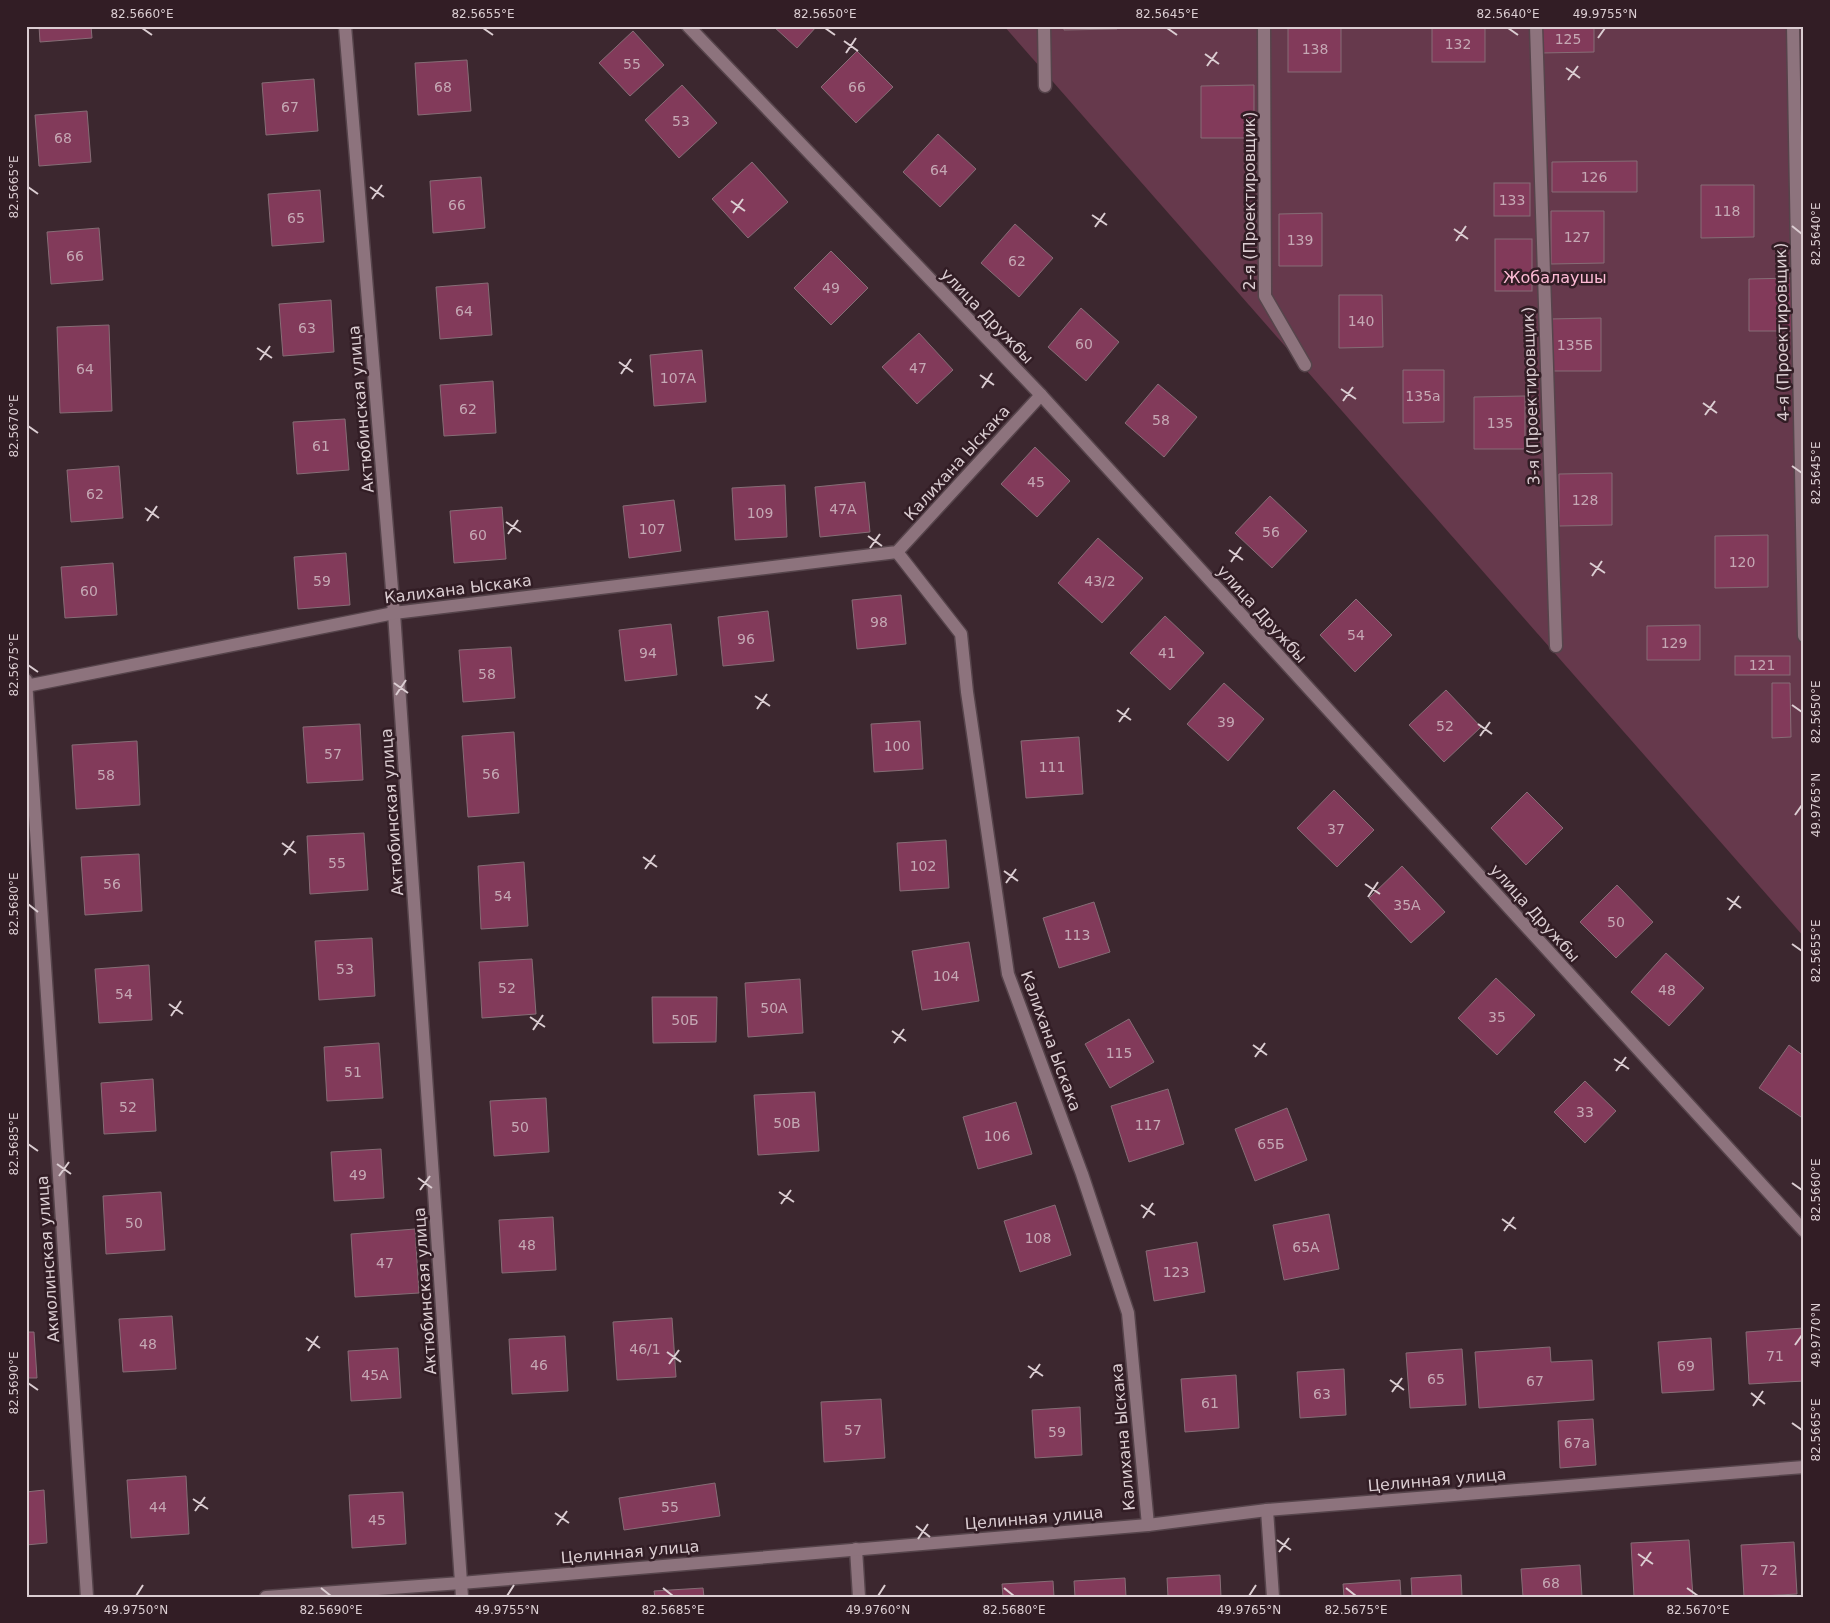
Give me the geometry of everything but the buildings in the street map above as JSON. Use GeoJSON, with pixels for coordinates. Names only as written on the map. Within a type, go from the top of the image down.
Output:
{"type":"FeatureCollection","features":[{"type":"Feature","properties":{"kind":"street","name":"Актюбинская улица"},"geometry":{"type":"LineString","coordinates":[[345,26],[394,613],[462,1597]]}},
{"type":"Feature","properties":{"kind":"street","name":"улица Дружбы"},"geometry":{"type":"LineString","coordinates":[[688,26],[1040,395],[1804,1232]]}},
{"type":"Feature","properties":{"kind":"street"},"geometry":{"type":"LineString","coordinates":[[1044,26],[1046,86]]}},
{"type":"Feature","properties":{"kind":"street","name":"2-я (Проектировщик)"},"geometry":{"type":"LineString","coordinates":[[1264,26],[1265,296],[1305,365]]}},
{"type":"Feature","properties":{"kind":"street","name":"3-я (Проектировщик)"},"geometry":{"type":"LineString","coordinates":[[1536,26],[1556,646]]}},
{"type":"Feature","properties":{"kind":"street","name":"4-я (Проектировщик)"},"geometry":{"type":"LineString","coordinates":[[1793,26],[1804,636]]}},
{"type":"Feature","properties":{"kind":"street","name":"Калихана Ыскака"},"geometry":{"type":"LineString","coordinates":[[26,686],[394,613],[897,552],[1040,395]]}},
{"type":"Feature","properties":{"kind":"street","name":"Калихана Ыскака"},"geometry":{"type":"LineString","coordinates":[[897,552],[961,634],[967,692],[1008,974],[1082,1174],[1128,1312],[1148,1525]]}},
{"type":"Feature","properties":{"kind":"street","name":"Акмолинская улица"},"geometry":{"type":"LineString","coordinates":[[26,680],[87,1597]]}},
{"type":"Feature","properties":{"kind":"street","name":"Целинная улица"},"geometry":{"type":"LineString","coordinates":[[266,1597],[461,1583],[1148,1525],[1267,1510],[1804,1467]]}},
{"type":"Feature","properties":{"kind":"street"},"geometry":{"type":"LineString","coordinates":[[1267,1510],[1273,1597]]}},
{"type":"Feature","properties":{"kind":"street"},"geometry":{"type":"LineString","coordinates":[[856,1549],[859,1597]]}},
{"type":"Feature","properties":{"kind":"green space","name":"Жобалаушы"},"geometry":{"type":"Polygon","coordinates":[[[1004,26],[1804,26],[1804,937],[1004,26]]]}}]}
